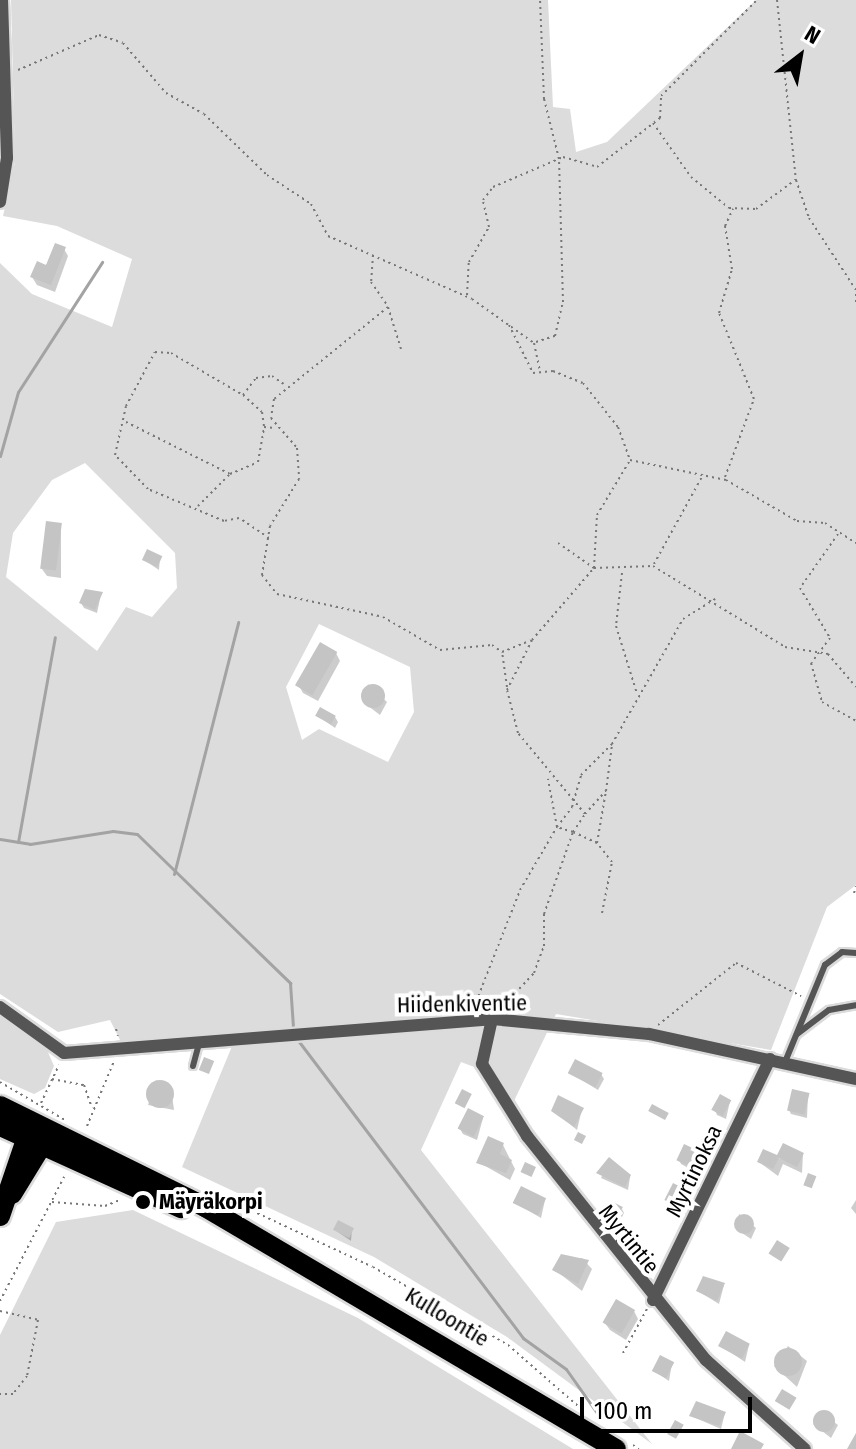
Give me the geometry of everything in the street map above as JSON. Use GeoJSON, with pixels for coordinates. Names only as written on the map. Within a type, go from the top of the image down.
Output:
{"type":"FeatureCollection","features":[{"type":"Feature","properties":{"kind":"main road","name":"Kulloontie"},"geometry":{"type":"LineString","coordinates":[[0,1106],[43,1131],[248,1234],[621,1445]]}},
{"type":"Feature","properties":{"kind":"main road","name":"Kulloontie"},"geometry":{"type":"LineString","coordinates":[[0,1126],[43,1131]]}},
{"type":"Feature","properties":{"kind":"main road"},"geometry":{"type":"LineString","coordinates":[[3,1210],[43,1131]]}},
{"type":"Feature","properties":{"kind":"street"},"geometry":{"type":"LineString","coordinates":[[0,202],[5,78],[2,0]]}},
{"type":"Feature","properties":{"kind":"street"},"geometry":{"type":"LineString","coordinates":[[0,1007],[64,1053]]}},
{"type":"Feature","properties":{"kind":"street","name":"Hiidenkiventie"},"geometry":{"type":"LineString","coordinates":[[64,1053],[120,1046],[496,1019],[649,1034],[856,1079]]}},
{"type":"Feature","properties":{"kind":"street","name":"Myrtintie"},"geometry":{"type":"LineString","coordinates":[[496,1019],[482,1064],[486,1078],[653,1300],[805,1449]]}},
{"type":"Feature","properties":{"kind":"street","name":"Myrtinoksa"},"geometry":{"type":"LineString","coordinates":[[653,1300],[770,1059]]}},
{"type":"Feature","properties":{"kind":"lane"},"geometry":{"type":"LineString","coordinates":[[785,1062],[809,1001],[832,957],[856,953]]}},
{"type":"Feature","properties":{"kind":"lane"},"geometry":{"type":"LineString","coordinates":[[795,1036],[829,1010],[856,1005]]}},
{"type":"Feature","properties":{"kind":"lane"},"geometry":{"type":"LineString","coordinates":[[193,1066],[199,1040]]}},
{"type":"Feature","properties":{"kind":"path"},"geometry":{"type":"LineString","coordinates":[[534,343],[555,336],[563,302],[559,162],[544,99],[540,0]]}},
{"type":"Feature","properties":{"kind":"path"},"geometry":{"type":"LineString","coordinates":[[467,297],[469,262],[489,227],[483,200],[493,187],[573,157],[597,167],[660,118],[661,96],[757,0]]}},
{"type":"Feature","properties":{"kind":"path"},"geometry":{"type":"LineString","coordinates":[[777,0],[796,180],[809,218],[856,292],[856,305]]}},
{"type":"Feature","properties":{"kind":"path"},"geometry":{"type":"LineString","coordinates":[[5,78],[45,53],[99,35],[123,43],[166,93],[204,114],[267,175],[311,204],[328,236],[467,297],[534,343],[540,372]]}},
{"type":"Feature","properties":{"kind":"path"},"geometry":{"type":"LineString","coordinates":[[652,122],[691,177],[733,209],[756,209],[796,180]]}},
{"type":"Feature","properties":{"kind":"path"},"geometry":{"type":"LineString","coordinates":[[725,479],[739,450],[739,423],[754,399],[719,313],[732,269],[725,226],[733,209]]}},
{"type":"Feature","properties":{"kind":"path"},"geometry":{"type":"LineString","coordinates":[[373,255],[371,282],[388,307],[401,349]]}},
{"type":"Feature","properties":{"kind":"path"},"geometry":{"type":"LineString","coordinates":[[276,428],[274,399],[285,384],[388,307]]}},
{"type":"Feature","properties":{"kind":"path"},"geometry":{"type":"LineString","coordinates":[[509,325],[524,365],[583,383],[618,427],[630,460]]}},
{"type":"Feature","properties":{"kind":"path"},"geometry":{"type":"LineString","coordinates":[[197,508],[230,474],[258,462],[264,427],[262,412],[243,395],[171,353],[155,352],[145,362],[115,455],[122,467],[148,489],[224,521],[239,518],[269,538]]}},
{"type":"Feature","properties":{"kind":"path"},"geometry":{"type":"LineString","coordinates":[[243,395],[256,378],[272,376],[285,384]]}},
{"type":"Feature","properties":{"kind":"path"},"geometry":{"type":"LineString","coordinates":[[125,422],[230,474]]}},
{"type":"Feature","properties":{"kind":"path"},"geometry":{"type":"LineString","coordinates":[[264,427],[276,428],[297,448],[299,479],[269,538],[262,575],[277,594],[383,617],[440,650],[492,645],[502,652],[507,690],[518,733],[548,778],[572,807],[585,814]]}},
{"type":"Feature","properties":{"kind":"path"},"geometry":{"type":"LineString","coordinates":[[630,460],[725,479],[797,521],[825,523],[856,543]]}},
{"type":"Feature","properties":{"kind":"path"},"geometry":{"type":"LineString","coordinates":[[507,690],[532,640],[594,568],[597,515],[630,460]]}},
{"type":"Feature","properties":{"kind":"path"},"geometry":{"type":"LineString","coordinates":[[653,566],[704,474]]}},
{"type":"Feature","properties":{"kind":"path"},"geometry":{"type":"LineString","coordinates":[[839,533],[824,547],[821,563],[800,581],[830,638],[811,663],[822,702],[856,721]]}},
{"type":"Feature","properties":{"kind":"path"},"geometry":{"type":"LineString","coordinates":[[558,543],[594,568],[622,572],[653,566],[715,599],[785,647],[821,653],[840,662],[856,687]]}},
{"type":"Feature","properties":{"kind":"path"},"geometry":{"type":"LineString","coordinates":[[622,572],[616,626],[638,695]]}},
{"type":"Feature","properties":{"kind":"path"},"geometry":{"type":"LineString","coordinates":[[475,1007],[520,890],[572,807],[581,775],[612,744],[683,619],[715,599]]}},
{"type":"Feature","properties":{"kind":"path"},"geometry":{"type":"LineString","coordinates":[[502,652],[532,640]]}},
{"type":"Feature","properties":{"kind":"path"},"geometry":{"type":"LineString","coordinates":[[597,843],[612,744]]}},
{"type":"Feature","properties":{"kind":"path"},"geometry":{"type":"LineString","coordinates":[[548,778],[557,827]]}},
{"type":"Feature","properties":{"kind":"path"},"geometry":{"type":"LineString","coordinates":[[496,1019],[509,995],[534,973],[544,946],[544,914],[573,832],[606,791]]}},
{"type":"Feature","properties":{"kind":"path"},"geometry":{"type":"LineString","coordinates":[[557,827],[597,843],[612,862],[602,913]]}},
{"type":"Feature","properties":{"kind":"path"},"geometry":{"type":"LineString","coordinates":[[854,893],[856,886]]}},
{"type":"Feature","properties":{"kind":"path"},"geometry":{"type":"LineString","coordinates":[[649,1034],[710,977],[736,963],[809,1001]]}},
{"type":"Feature","properties":{"kind":"path"},"geometry":{"type":"LineString","coordinates":[[87,1126],[120,1046]]}},
{"type":"Feature","properties":{"kind":"path"},"geometry":{"type":"LineString","coordinates":[[43,1131],[52,1079],[64,1053]]}},
{"type":"Feature","properties":{"kind":"path"},"geometry":{"type":"LineString","coordinates":[[105,1063],[109,1072]]}},
{"type":"Feature","properties":{"kind":"path"},"geometry":{"type":"LineString","coordinates":[[52,1079],[84,1085],[93,1111]]}},
{"type":"Feature","properties":{"kind":"path"},"geometry":{"type":"LineString","coordinates":[[0,1082],[43,1131],[68,1173]]}},
{"type":"Feature","properties":{"kind":"path"},"geometry":{"type":"LineString","coordinates":[[80,1128],[93,1134]]}},
{"type":"Feature","properties":{"kind":"path"},"geometry":{"type":"LineString","coordinates":[[0,1301],[64,1177]]}},
{"type":"Feature","properties":{"kind":"path"},"geometry":{"type":"LineString","coordinates":[[212,1192],[373,1267],[508,1345],[587,1415]]}},
{"type":"Feature","properties":{"kind":"path"},"geometry":{"type":"LineString","coordinates":[[52,1202],[105,1206],[122,1199],[110,1193]]}},
{"type":"Feature","properties":{"kind":"path"},"geometry":{"type":"LineString","coordinates":[[623,1353],[653,1300]]}},
{"type":"Feature","properties":{"kind":"path"},"geometry":{"type":"LineString","coordinates":[[0,1311],[38,1320],[27,1376],[13,1394],[0,1394]]}},
{"type":"Feature","properties":{"kind":"path"},"geometry":{"type":"LineString","coordinates":[[621,1445],[639,1449]]}},
{"type":"Feature","properties":{"kind":"shaded area"},"geometry":{"type":"Polygon","coordinates":[[[11,0],[548,0],[553,107],[570,109],[576,152],[607,142],[756,0],[856,0],[856,885],[827,907],[771,1050],[556,1014],[512,1105],[490,1073],[461,1062],[421,1150],[652,1444],[507,1337],[374,1257],[182,1167],[235,1039],[122,1044],[110,1020],[58,1032],[0,994],[0,263],[32,294],[112,327],[132,259],[57,226],[3,216],[15,162],[11,0]],[[85,463],[52,480],[13,533],[6,577],[97,651],[126,607],[152,617],[177,588],[175,553],[85,463]],[[319,624],[286,687],[302,740],[319,729],[388,762],[414,712],[410,667],[319,624]]]}},
{"type":"Feature","properties":{"kind":"shaded area"},"geometry":{"type":"Polygon","coordinates":[[[0,1013],[47,1050],[54,1066],[45,1088],[34,1094],[0,1079],[0,1013]]]}},
{"type":"Feature","properties":{"kind":"shaded area"},"geometry":{"type":"Polygon","coordinates":[[[133,1210],[358,1318],[573,1449],[0,1449],[0,1335],[56,1222],[133,1210]]]}},
{"type":"Feature","properties":{"kind":"building"},"geometry":{"type":"Polygon","coordinates":[[[55,243],[66,247],[51,285],[30,277],[37,261],[46,265],[55,243]]]}},
{"type":"Feature","properties":{"kind":"building"},"geometry":{"type":"Polygon","coordinates":[[[46,521],[62,523],[56,571],[40,569],[46,521]]]}},
{"type":"Feature","properties":{"kind":"building"},"geometry":{"type":"Polygon","coordinates":[[[147,549],[162,556],[157,567],[142,560],[147,549]]]}},
{"type":"Feature","properties":{"kind":"building"},"geometry":{"type":"Polygon","coordinates":[[[85,589],[103,592],[95,610],[79,603],[85,589]]]}},
{"type":"Feature","properties":{"kind":"building"},"geometry":{"type":"Polygon","coordinates":[[[320,642],[337,652],[312,695],[295,685],[320,642]]]}},
{"type":"Feature","properties":{"kind":"building"},"geometry":{"type":"Polygon","coordinates":[[[373,684],[382,687],[385,696],[382,705],[373,708],[364,705],[361,696],[364,687],[373,684]]]}},
{"type":"Feature","properties":{"kind":"building"},"geometry":{"type":"Polygon","coordinates":[[[320,707],[336,716],[331,724],[315,716],[320,707]]]}},
{"type":"Feature","properties":{"kind":"building"},"geometry":{"type":"Polygon","coordinates":[[[204,1057],[214,1061],[209,1074],[199,1070],[204,1057]]]}},
{"type":"Feature","properties":{"kind":"building"},"geometry":{"type":"Polygon","coordinates":[[[575,1059],[603,1073],[595,1087],[568,1073],[575,1059]]]}},
{"type":"Feature","properties":{"kind":"building"},"geometry":{"type":"Polygon","coordinates":[[[160,1080],[170,1084],[174,1094],[170,1104],[160,1108],[150,1104],[146,1094],[150,1084],[160,1080]]]}},
{"type":"Feature","properties":{"kind":"building"},"geometry":{"type":"Polygon","coordinates":[[[462,1089],[472,1094],[465,1108],[455,1103],[462,1089]]]}},
{"type":"Feature","properties":{"kind":"building"},"geometry":{"type":"Polygon","coordinates":[[[792,1089],[810,1093],[805,1114],[787,1110],[792,1089]]]}},
{"type":"Feature","properties":{"kind":"building"},"geometry":{"type":"Polygon","coordinates":[[[720,1094],[731,1100],[723,1116],[711,1110],[720,1094]]]}},
{"type":"Feature","properties":{"kind":"building"},"geometry":{"type":"Polygon","coordinates":[[[558,1095],[584,1108],[574,1127],[551,1111],[558,1095]]]}},
{"type":"Feature","properties":{"kind":"building"},"geometry":{"type":"Polygon","coordinates":[[[652,1104],[669,1113],[665,1120],[648,1111],[652,1104]]]}},
{"type":"Feature","properties":{"kind":"building"},"geometry":{"type":"Polygon","coordinates":[[[468,1108],[484,1116],[474,1137],[458,1128],[468,1108]]]}},
{"type":"Feature","properties":{"kind":"building"},"geometry":{"type":"Polygon","coordinates":[[[578,1132],[586,1136],[582,1144],[574,1140],[578,1132]]]}},
{"type":"Feature","properties":{"kind":"building"},"geometry":{"type":"Polygon","coordinates":[[[488,1136],[504,1143],[500,1154],[512,1160],[506,1173],[476,1163],[488,1136]]]}},
{"type":"Feature","properties":{"kind":"building"},"geometry":{"type":"Polygon","coordinates":[[[783,1143],[804,1153],[797,1167],[779,1158],[773,1169],[757,1162],[763,1149],[777,1155],[783,1143]]]}},
{"type":"Feature","properties":{"kind":"building"},"geometry":{"type":"Polygon","coordinates":[[[684,1144],[697,1150],[689,1166],[676,1160],[684,1144]]]}},
{"type":"Feature","properties":{"kind":"building"},"geometry":{"type":"Polygon","coordinates":[[[609,1157],[631,1175],[625,1187],[596,1173],[609,1157]]]}},
{"type":"Feature","properties":{"kind":"building"},"geometry":{"type":"Polygon","coordinates":[[[525,1162],[536,1167],[531,1177],[521,1172],[525,1162]]]}},
{"type":"Feature","properties":{"kind":"building"},"geometry":{"type":"Polygon","coordinates":[[[808,1173],[816,1176],[812,1188],[803,1185],[808,1173]]]}},
{"type":"Feature","properties":{"kind":"building"},"geometry":{"type":"Polygon","coordinates":[[[673,1183],[687,1190],[679,1207],[664,1200],[673,1183]]]}},
{"type":"Feature","properties":{"kind":"building"},"geometry":{"type":"Polygon","coordinates":[[[521,1186],[546,1198],[538,1215],[513,1203],[521,1186]]]}},
{"type":"Feature","properties":{"kind":"building"},"geometry":{"type":"Polygon","coordinates":[[[613,1202],[623,1207],[614,1224],[604,1219],[613,1202]]]}},
{"type":"Feature","properties":{"kind":"building"},"geometry":{"type":"Polygon","coordinates":[[[744,1214],[751,1217],[754,1224],[751,1231],[744,1234],[737,1231],[734,1224],[737,1217],[744,1214]]]}},
{"type":"Feature","properties":{"kind":"building"},"geometry":{"type":"Polygon","coordinates":[[[338,1220],[354,1228],[349,1238],[333,1230],[338,1220]]]}},
{"type":"Feature","properties":{"kind":"building"},"geometry":{"type":"Polygon","coordinates":[[[777,1240],[790,1248],[781,1262],[769,1254],[777,1240]]]}},
{"type":"Feature","properties":{"kind":"building"},"geometry":{"type":"Polygon","coordinates":[[[561,1254],[589,1260],[578,1284],[552,1270],[561,1254]]]}},
{"type":"Feature","properties":{"kind":"building"},"geometry":{"type":"Polygon","coordinates":[[[703,1276],[725,1283],[717,1301],[696,1291],[703,1276]]]}},
{"type":"Feature","properties":{"kind":"building"},"geometry":{"type":"Polygon","coordinates":[[[616,1299],[635,1310],[622,1333],[602,1322],[616,1299]]]}},
{"type":"Feature","properties":{"kind":"building"},"geometry":{"type":"Polygon","coordinates":[[[726,1331],[750,1344],[742,1359],[718,1346],[726,1331]]]}},
{"type":"Feature","properties":{"kind":"building"},"geometry":{"type":"Polygon","coordinates":[[[788,1348],[798,1352],[802,1362],[798,1372],[788,1376],[778,1372],[774,1362],[778,1352],[788,1348]]]}},
{"type":"Feature","properties":{"kind":"building"},"geometry":{"type":"Polygon","coordinates":[[[660,1355],[674,1362],[666,1378],[652,1371],[660,1355]]]}},
{"type":"Feature","properties":{"kind":"building"},"geometry":{"type":"Polygon","coordinates":[[[782,1389],[797,1398],[789,1410],[775,1401],[782,1389]]]}},
{"type":"Feature","properties":{"kind":"building"},"geometry":{"type":"Polygon","coordinates":[[[696,1401],[726,1412],[719,1426],[689,1416],[696,1401]]]}},
{"type":"Feature","properties":{"kind":"building"},"geometry":{"type":"Polygon","coordinates":[[[824,1410],[832,1413],[835,1421],[832,1429],[824,1432],[816,1429],[813,1421],[816,1413],[824,1410]]]}},
{"type":"Feature","properties":{"kind":"building"},"geometry":{"type":"Polygon","coordinates":[[[675,1420],[684,1425],[676,1439],[667,1434],[675,1420]]]}},
{"type":"Feature","properties":{"kind":"building"},"geometry":{"type":"Polygon","coordinates":[[[740,1431],[764,1444],[761,1449],[731,1449],[740,1431]]]}},
{"type":"Feature","properties":{"kind":"building"},"geometry":{"type":"Polygon","coordinates":[[[856,1433],[856,1449],[847,1449],[856,1433]]]}},
{"type":"Feature","properties":{"kind":"waterway"},"geometry":{"type":"LineString","coordinates":[[0,456],[18,392],[102,262]]}},
{"type":"Feature","properties":{"kind":"waterway"},"geometry":{"type":"LineString","coordinates":[[174,874],[238,622]]}},
{"type":"Feature","properties":{"kind":"waterway"},"geometry":{"type":"LineString","coordinates":[[18,842],[55,637]]}},
{"type":"Feature","properties":{"kind":"waterway"},"geometry":{"type":"LineString","coordinates":[[0,839],[30,844],[113,831],[137,834],[290,983],[293,1027]]}},
{"type":"Feature","properties":{"kind":"waterway"},"geometry":{"type":"LineString","coordinates":[[297,1039],[523,1338],[566,1369],[602,1420]]}},
{"type":"Feature","properties":{"kind":"place","name":"Mäyräkorpi"},"geometry":{"type":"Point","coordinates":[143,1202]}}]}
